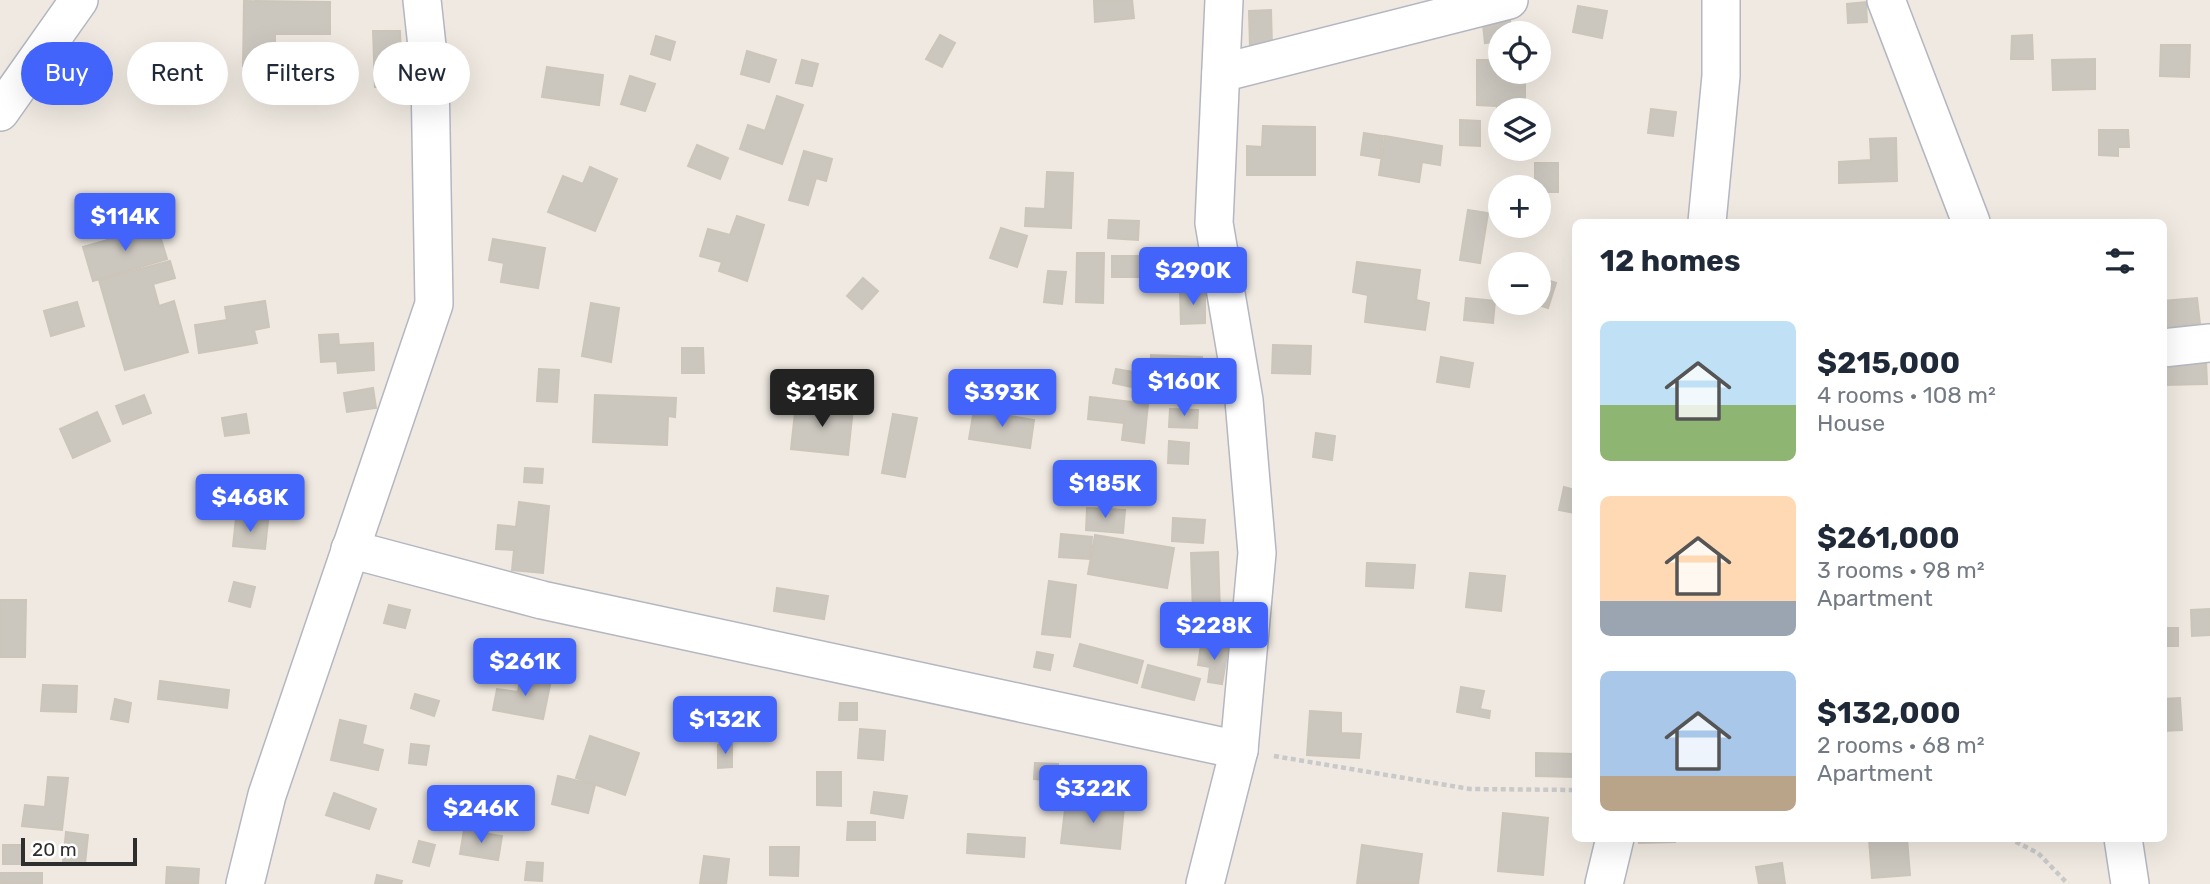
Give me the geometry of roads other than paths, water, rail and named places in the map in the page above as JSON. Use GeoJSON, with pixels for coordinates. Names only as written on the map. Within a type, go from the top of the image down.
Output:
{"type":"FeatureCollection","features":[{"type":"Feature","properties":{"kind":"street"},"geometry":{"type":"LineString","coordinates":[[0,112],[79,0]]}},
{"type":"Feature","properties":{"kind":"street"},"geometry":{"type":"LineString","coordinates":[[245,884],[267,795],[434,304],[430,74],[422,0]]}},
{"type":"Feature","properties":{"kind":"street"},"geometry":{"type":"LineString","coordinates":[[1205,884],[1239,750],[1257,553],[1244,400],[1214,223],[1224,0]]}},
{"type":"Feature","properties":{"kind":"street"},"geometry":{"type":"LineString","coordinates":[[1221,73],[1509,0]]}},
{"type":"Feature","properties":{"kind":"street"},"geometry":{"type":"LineString","coordinates":[[1707,219],[1721,76],[1721,0]]}},
{"type":"Feature","properties":{"kind":"street"},"geometry":{"type":"LineString","coordinates":[[1886,0],[1970,219]]}},
{"type":"Feature","properties":{"kind":"street"},"geometry":{"type":"LineString","coordinates":[[2167,348],[2210,343]]}},
{"type":"Feature","properties":{"kind":"street"},"geometry":{"type":"LineString","coordinates":[[350,549],[542,600],[1239,750]]}},
{"type":"Feature","properties":{"kind":"street"},"geometry":{"type":"LineString","coordinates":[[1604,884],[1614,842]]}},
{"type":"Feature","properties":{"kind":"street"},"geometry":{"type":"LineString","coordinates":[[2124,842],[2130,884]]}}]}
